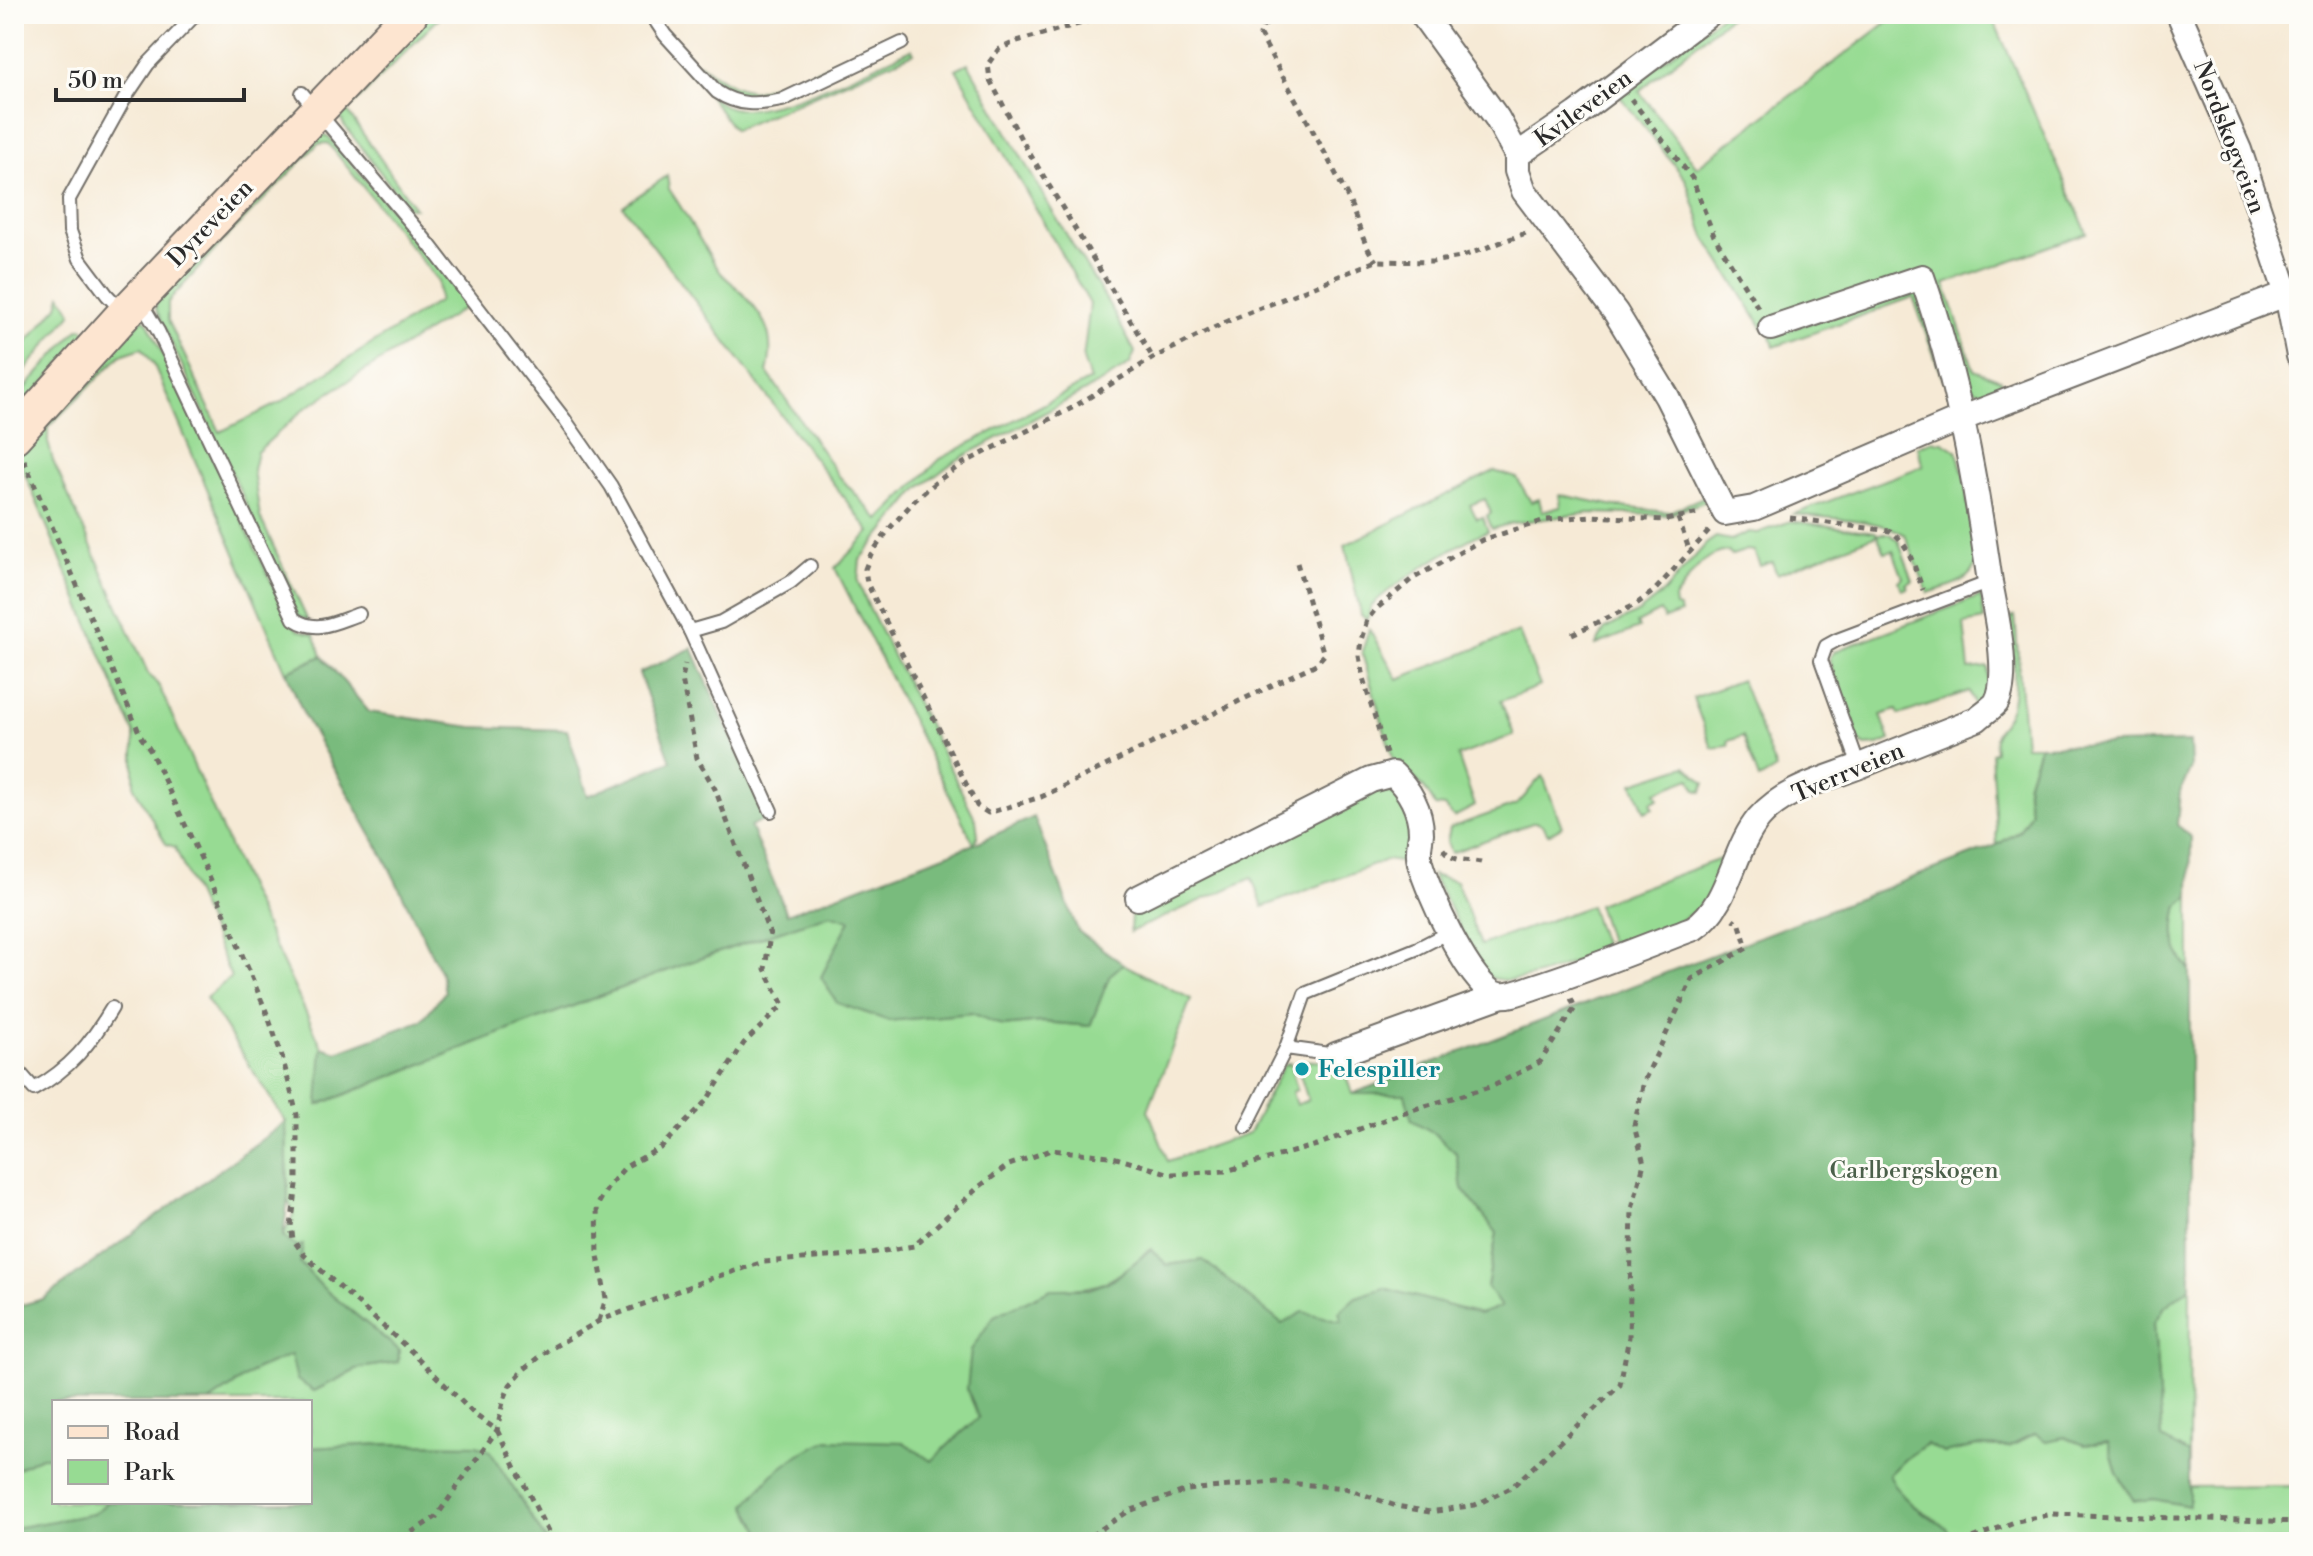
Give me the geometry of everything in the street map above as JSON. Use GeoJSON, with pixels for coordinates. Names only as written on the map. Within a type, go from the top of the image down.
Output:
{"type":"FeatureCollection","features":[{"type":"Feature","properties":{"kind":"main road","name":"Dyreveien"},"geometry":{"type":"LineString","coordinates":[[17,443],[132,305],[309,102],[410,14]]}},
{"type":"Feature","properties":{"kind":"street","name":"Kvileveien"},"geometry":{"type":"LineString","coordinates":[[1422,14],[1497,118],[1517,155],[1709,14]]}},
{"type":"Feature","properties":{"kind":"street","name":"Nordskogveien"},"geometry":{"type":"LineString","coordinates":[[2179,14],[2239,150],[2293,291],[2299,356]]}},
{"type":"Feature","properties":{"kind":"street"},"geometry":{"type":"LineString","coordinates":[[1517,155],[1517,171],[1524,191],[1624,325],[1667,397],[1725,513],[1754,508],[1963,418],[2293,291]]}},
{"type":"Feature","properties":{"kind":"street","name":"Tverrveien"},"geometry":{"type":"LineString","coordinates":[[1336,1055],[1499,996],[1563,978],[1694,928],[1704,921],[1715,906],[1738,852],[1756,832],[1773,805],[1793,792],[1859,766],[1979,726],[1996,703],[2002,672],[1981,514],[1963,418],[1922,277],[1771,328]]}},
{"type":"Feature","properties":{"kind":"street"},"geometry":{"type":"LineString","coordinates":[[1138,898],[1371,780],[1393,774],[1413,797],[1421,831],[1418,851],[1421,865],[1449,932],[1476,980],[1499,996]]}},
{"type":"Feature","properties":{"kind":"lane"},"geometry":{"type":"LineString","coordinates":[[196,14],[148,64],[125,98],[69,199],[70,231],[80,259],[107,295],[132,305],[158,331],[294,619],[306,627],[317,628],[359,614]]}},
{"type":"Feature","properties":{"kind":"lane"},"geometry":{"type":"LineString","coordinates":[[651,14],[665,35],[717,92],[744,104],[782,100],[902,43]]}},
{"type":"Feature","properties":{"kind":"lane"},"geometry":{"type":"LineString","coordinates":[[309,102],[428,243],[565,420],[611,486],[690,631],[771,811]]}},
{"type":"Feature","properties":{"kind":"lane"},"geometry":{"type":"LineString","coordinates":[[690,631],[721,622],[791,582],[810,566]]}},
{"type":"Feature","properties":{"kind":"lane"},"geometry":{"type":"LineString","coordinates":[[1859,766],[1821,660],[1822,652],[1837,640],[1990,582]]}},
{"type":"Feature","properties":{"kind":"lane"},"geometry":{"type":"LineString","coordinates":[[1246,1127],[1286,1048],[1305,994],[1449,932]]}},
{"type":"Feature","properties":{"kind":"lane"},"geometry":{"type":"LineString","coordinates":[[14,1066],[34,1089],[54,1078],[91,1043],[112,1008]]}},
{"type":"Feature","properties":{"kind":"lane"},"geometry":{"type":"LineString","coordinates":[[1286,1048],[1336,1055]]}},
{"type":"Feature","properties":{"kind":"path"},"geometry":{"type":"LineString","coordinates":[[1115,14],[1017,41],[998,50],[988,64],[990,80],[1021,139],[1153,358]]}},
{"type":"Feature","properties":{"kind":"path"},"geometry":{"type":"LineString","coordinates":[[1288,14],[1263,26],[1260,35],[1356,213],[1366,249],[1376,261]]}},
{"type":"Feature","properties":{"kind":"path"},"geometry":{"type":"LineString","coordinates":[[1618,82],[1692,178],[1714,236],[1771,328]]}},
{"type":"Feature","properties":{"kind":"path"},"geometry":{"type":"LineString","coordinates":[[1297,563],[1324,655],[1316,664],[1041,797],[988,813],[977,806],[867,583],[865,569],[871,554],[890,528],[936,482],[962,464],[1072,408],[1153,358],[1226,322],[1376,261],[1432,262],[1461,257],[1550,224]]}},
{"type":"Feature","properties":{"kind":"path"},"geometry":{"type":"LineString","coordinates":[[17,443],[141,737],[205,867],[282,1056],[297,1115],[297,1185],[291,1226],[293,1239],[304,1255],[412,1352],[475,1415],[497,1430],[553,1542]]}},
{"type":"Feature","properties":{"kind":"path"},"geometry":{"type":"LineString","coordinates":[[1754,508],[1792,519],[1890,531],[1904,545],[1930,606]]}},
{"type":"Feature","properties":{"kind":"path"},"geometry":{"type":"LineString","coordinates":[[1393,774],[1359,656],[1367,620],[1375,610],[1412,579],[1463,549],[1522,526],[1546,520],[1592,516],[1651,520],[1678,518],[1690,552],[1679,565],[1654,591],[1635,605],[1572,634]]}},
{"type":"Feature","properties":{"kind":"path"},"geometry":{"type":"LineString","coordinates":[[599,1321],[606,1298],[598,1256],[597,1206],[608,1187],[625,1167],[662,1147],[707,1100],[744,1043],[783,1005],[765,969],[770,935],[715,789],[697,758],[682,679],[690,631]]}},
{"type":"Feature","properties":{"kind":"path"},"geometry":{"type":"LineString","coordinates":[[1421,831],[1436,839],[1449,857],[1481,862]]}},
{"type":"Feature","properties":{"kind":"path"},"geometry":{"type":"LineString","coordinates":[[1081,1542],[1129,1511],[1187,1490],[1275,1482],[1345,1488],[1396,1506],[1430,1512],[1475,1505],[1511,1488],[1620,1385],[1629,1337],[1632,1209],[1644,1163],[1634,1126],[1644,1081],[1692,979],[1747,948],[1740,925],[1715,906]]}},
{"type":"Feature","properties":{"kind":"path"},"geometry":{"type":"LineString","coordinates":[[390,1542],[436,1517],[497,1430],[510,1385],[523,1370],[550,1349],[599,1321],[709,1279],[764,1262],[865,1254],[914,1246],[999,1172],[1009,1165],[1051,1150],[1109,1156],[1171,1174],[1226,1171],[1317,1145],[1405,1112],[1493,1086],[1540,1062],[1553,1043],[1575,1008],[1563,978]]}},
{"type":"Feature","properties":{"kind":"path"},"geometry":{"type":"LineString","coordinates":[[1962,1542],[2017,1521],[2053,1514],[2299,1522]]}},
{"type":"Feature","properties":{"kind":"green space"},"geometry":{"type":"Polygon","coordinates":[[[427,14],[443,14],[347,111],[415,208],[408,208],[344,125],[339,114],[339,103],[427,14]]]}},
{"type":"Feature","properties":{"kind":"green space"},"geometry":{"type":"Polygon","coordinates":[[[1723,14],[1733,14],[1639,91],[1697,167],[1898,14],[1991,14],[2087,233],[1945,284],[1974,370],[2001,380],[2003,386],[1984,393],[1966,385],[1924,274],[1762,327],[1705,237],[1686,180],[1619,95],[1723,14]]]}},
{"type":"Feature","properties":{"kind":"green space"},"geometry":{"type":"Polygon","coordinates":[[[893,39],[815,80],[770,96],[737,96],[726,90],[699,63],[733,85],[756,91],[840,62],[893,39]]]}},
{"type":"Feature","properties":{"kind":"green space"},"geometry":{"type":"Polygon","coordinates":[[[912,49],[914,53],[734,130],[691,71],[720,103],[737,109],[759,108],[815,92],[912,49]]]}},
{"type":"Feature","properties":{"kind":"green space"},"geometry":{"type":"Polygon","coordinates":[[[968,63],[1135,352],[1130,364],[1100,383],[955,461],[918,489],[860,560],[858,582],[869,608],[976,820],[978,835],[974,844],[835,568],[870,532],[623,206],[667,176],[669,189],[714,263],[748,299],[766,327],[770,347],[767,372],[839,476],[879,520],[940,459],[1090,380],[1083,359],[1090,304],[956,69],[968,63]]]}},
{"type":"Feature","properties":{"kind":"green space"},"geometry":{"type":"Polygon","coordinates":[[[323,134],[329,137],[413,235],[459,293],[466,307],[304,409],[257,452],[253,470],[260,517],[308,621],[298,616],[156,309],[156,301],[316,136],[323,134]],[[328,143],[318,144],[168,302],[168,320],[220,432],[279,403],[439,301],[438,281],[328,143]]]}},
{"type":"Feature","properties":{"kind":"green space"},"geometry":{"type":"Polygon","coordinates":[[[1915,286],[1943,380],[1913,297],[1774,347],[1771,336],[1915,286]]]}},
{"type":"Feature","properties":{"kind":"green space"},"geometry":{"type":"Polygon","coordinates":[[[61,295],[72,313],[14,384],[14,357],[58,306],[61,295]]]}},
{"type":"Feature","properties":{"kind":"green space"},"geometry":{"type":"Polygon","coordinates":[[[143,318],[290,621],[298,630],[314,634],[322,656],[286,672],[154,365],[142,348],[121,355],[48,427],[53,461],[148,673],[159,686],[248,889],[322,1047],[319,1105],[693,961],[830,914],[851,920],[889,1021],[972,1013],[1003,1026],[1042,1022],[1090,1026],[1110,974],[1123,964],[1191,999],[1148,1110],[1168,1161],[1249,1133],[1283,1066],[1290,1063],[1297,1090],[1292,1092],[1296,1105],[1308,1100],[1296,1062],[1301,1061],[1320,1061],[1338,1066],[1345,1074],[1352,1094],[1405,1094],[1412,1120],[1434,1133],[1456,1153],[1462,1188],[1497,1233],[1487,1287],[1502,1307],[1479,1314],[1384,1288],[1343,1321],[1282,1325],[1203,1260],[1167,1265],[1151,1249],[1106,1282],[1084,1288],[1051,1289],[967,1389],[979,1417],[931,1461],[903,1442],[828,1441],[746,1505],[766,1542],[547,1542],[490,1452],[477,1445],[383,1444],[312,1448],[312,1400],[212,1400],[257,1369],[292,1354],[314,1391],[360,1368],[398,1362],[399,1350],[323,1288],[300,1263],[296,1247],[283,1236],[293,1215],[288,1199],[286,1122],[206,998],[231,977],[175,847],[166,844],[134,787],[134,733],[20,462],[14,467],[14,451],[143,318]]]}},
{"type":"Feature","properties":{"kind":"green space"},"geometry":{"type":"Polygon","coordinates":[[[83,328],[87,335],[14,417],[14,401],[77,330],[83,328]]]}},
{"type":"Feature","properties":{"kind":"green space"},"geometry":{"type":"Polygon","coordinates":[[[1931,441],[1943,442],[1957,451],[1964,476],[1976,562],[1969,575],[1957,583],[1928,593],[1905,535],[1894,529],[1867,522],[1794,514],[1923,466],[1917,447],[1931,441]]]}},
{"type":"Feature","properties":{"kind":"green space"},"geometry":{"type":"Polygon","coordinates":[[[1494,471],[1517,478],[1531,502],[1539,499],[1542,511],[1561,507],[1559,495],[1620,507],[1669,512],[1708,495],[1709,500],[1668,515],[1590,513],[1512,523],[1492,529],[1487,516],[1491,513],[1485,499],[1470,505],[1477,519],[1483,517],[1488,531],[1407,577],[1371,607],[1367,620],[1361,615],[1345,545],[1494,471]]]}},
{"type":"Feature","properties":{"kind":"green space"},"geometry":{"type":"Polygon","coordinates":[[[1791,521],[1890,534],[1898,540],[1913,581],[1902,590],[1899,581],[1903,578],[1893,551],[1885,553],[1877,535],[1777,574],[1772,562],[1760,566],[1754,551],[1732,555],[1728,551],[1718,553],[1702,563],[1674,599],[1675,607],[1681,613],[1664,619],[1660,611],[1637,623],[1639,628],[1596,645],[1605,629],[1639,612],[1664,592],[1706,544],[1716,537],[1731,540],[1791,521]]]}},
{"type":"Feature","properties":{"kind":"green space"},"geometry":{"type":"Polygon","coordinates":[[[1981,596],[1984,620],[1964,624],[1969,669],[1988,667],[1988,695],[1976,707],[1969,691],[1899,715],[1897,710],[1881,715],[1890,740],[1865,746],[1859,741],[1833,677],[1830,657],[1835,651],[1981,596]]]}},
{"type":"Feature","properties":{"kind":"green space"},"geometry":{"type":"Polygon","coordinates":[[[2015,616],[2025,746],[2039,746],[2027,785],[2031,812],[2019,831],[1997,845],[1991,753],[1995,751],[1995,736],[2008,714],[2013,696],[2014,663],[2009,619],[2015,616]]]}},
{"type":"Feature","properties":{"kind":"green space"},"geometry":{"type":"Polygon","coordinates":[[[1369,629],[1398,679],[1519,632],[1540,686],[1501,701],[1514,735],[1458,756],[1475,806],[1454,817],[1444,807],[1435,806],[1419,782],[1395,766],[1362,653],[1369,629]]]}},
{"type":"Feature","properties":{"kind":"green space"},"geometry":{"type":"Polygon","coordinates":[[[692,648],[767,819],[750,826],[787,914],[974,844],[1034,817],[1078,931],[1123,964],[1110,975],[1090,1026],[1042,1022],[1003,1026],[972,1013],[889,1021],[837,1003],[821,977],[850,920],[830,914],[693,961],[318,1105],[322,1047],[337,1052],[421,1021],[445,992],[441,973],[386,861],[305,717],[286,672],[322,656],[369,712],[472,727],[567,730],[588,796],[671,761],[639,673],[692,648]]]}},
{"type":"Feature","properties":{"kind":"green space"},"geometry":{"type":"Polygon","coordinates":[[[1741,680],[1776,769],[1759,779],[1743,736],[1728,741],[1729,746],[1712,748],[1693,698],[1741,680]]]}},
{"type":"Feature","properties":{"kind":"green space","name":"Carlbergskogen"},"geometry":{"type":"Polygon","coordinates":[[[2190,742],[2191,768],[2180,792],[2177,824],[2191,838],[2190,897],[2178,906],[2175,932],[2180,956],[2190,970],[2190,1287],[2163,1308],[2154,1323],[2162,1439],[2189,1454],[2189,1506],[2154,1499],[2134,1501],[2117,1473],[2108,1442],[2085,1445],[2065,1437],[2046,1441],[2035,1434],[2009,1447],[1977,1446],[1944,1453],[1926,1444],[1889,1475],[1908,1501],[1945,1527],[1954,1542],[766,1542],[746,1505],[772,1475],[799,1454],[828,1440],[903,1442],[931,1461],[979,1417],[967,1389],[971,1350],[994,1316],[1051,1289],[1089,1289],[1113,1280],[1151,1249],[1167,1265],[1203,1260],[1282,1324],[1303,1312],[1342,1321],[1339,1312],[1356,1297],[1384,1288],[1479,1314],[1501,1307],[1487,1287],[1497,1233],[1462,1188],[1456,1153],[1434,1133],[1412,1120],[1405,1094],[1352,1094],[1997,845],[2019,831],[2031,812],[2027,793],[2039,746],[2190,742]]]}},
{"type":"Feature","properties":{"kind":"green space"},"geometry":{"type":"Polygon","coordinates":[[[1686,766],[1705,783],[1702,792],[1696,790],[1690,778],[1656,792],[1659,799],[1651,802],[1653,808],[1645,812],[1633,783],[1686,766]]]}},
{"type":"Feature","properties":{"kind":"green space"},"geometry":{"type":"Polygon","coordinates":[[[1543,776],[1562,827],[1548,834],[1543,825],[1535,822],[1451,853],[1447,842],[1450,828],[1515,805],[1543,776]]]}},
{"type":"Feature","properties":{"kind":"green space"},"geometry":{"type":"Polygon","coordinates":[[[1378,787],[1389,791],[1408,806],[1413,864],[1386,860],[1263,907],[1252,878],[1130,932],[1131,915],[1136,909],[1378,787]]]}},
{"type":"Feature","properties":{"kind":"green space"},"geometry":{"type":"Polygon","coordinates":[[[1723,858],[1718,879],[1698,909],[1666,928],[1611,948],[1597,904],[1723,858]]]}},
{"type":"Feature","properties":{"kind":"green space"},"geometry":{"type":"Polygon","coordinates":[[[1432,875],[1456,881],[1481,945],[1590,906],[1605,950],[1528,977],[1511,980],[1485,975],[1432,875]]]}},
{"type":"Feature","properties":{"kind":"green space"},"geometry":{"type":"Polygon","coordinates":[[[2190,897],[2190,970],[2177,948],[2175,923],[2178,905],[2190,897]]]}},
{"type":"Feature","properties":{"kind":"green space"},"geometry":{"type":"Polygon","coordinates":[[[286,1122],[288,1199],[283,1236],[296,1247],[303,1245],[300,1263],[323,1288],[399,1350],[398,1362],[360,1368],[314,1391],[297,1380],[291,1355],[257,1369],[212,1400],[52,1400],[52,1457],[41,1457],[14,1470],[14,1307],[43,1299],[286,1122]]]}},
{"type":"Feature","properties":{"kind":"green space"},"geometry":{"type":"Polygon","coordinates":[[[2190,1287],[2189,1454],[2162,1439],[2154,1323],[2163,1308],[2190,1287]]]}},
{"type":"Feature","properties":{"kind":"green space"},"geometry":{"type":"Polygon","coordinates":[[[2035,1434],[2046,1441],[2065,1437],[2085,1445],[2108,1442],[2117,1473],[2134,1501],[2154,1499],[2189,1506],[2189,1487],[2299,1486],[2299,1542],[2189,1542],[2189,1532],[2152,1542],[1954,1542],[1938,1521],[1903,1497],[1888,1476],[1927,1444],[1944,1453],[1977,1446],[2009,1447],[2035,1434]]]}},
{"type":"Feature","properties":{"kind":"green space"},"geometry":{"type":"Polygon","coordinates":[[[383,1444],[477,1445],[490,1451],[547,1542],[14,1542],[14,1528],[93,1514],[106,1504],[312,1504],[312,1448],[383,1444]]]}},
{"type":"Feature","properties":{"kind":"green space"},"geometry":{"type":"Polygon","coordinates":[[[41,1457],[52,1457],[52,1504],[106,1504],[93,1514],[14,1528],[14,1470],[41,1457]]]}},
{"type":"Feature","properties":{"kind":"place","name":"Felespiller"},"geometry":{"type":"Point","coordinates":[1302,1069]}}]}
